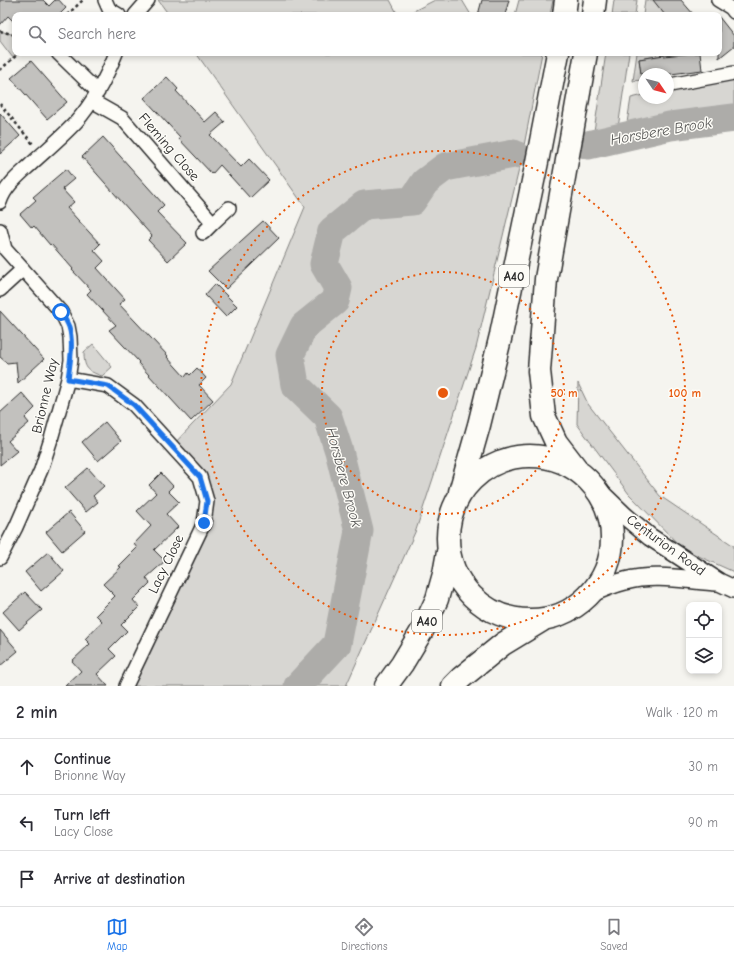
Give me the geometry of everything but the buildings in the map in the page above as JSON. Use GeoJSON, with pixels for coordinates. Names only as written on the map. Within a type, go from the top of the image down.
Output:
{"type":"FeatureCollection","features":[{"type":"Feature","properties":{"kind":"highway"},"geometry":{"type":"LineString","coordinates":[[564,12],[566,0]]}},
{"type":"Feature","properties":{"kind":"highway"},"geometry":{"type":"LineString","coordinates":[[593,12],[595,0]]}},
{"type":"Feature","properties":{"kind":"highway","name":"A40"},"geometry":{"type":"LineString","coordinates":[[459,497],[479,425],[501,335],[557,56]]}},
{"type":"Feature","properties":{"kind":"highway","name":"A40"},"geometry":{"type":"LineString","coordinates":[[576,470],[556,442],[544,416],[539,371],[546,279],[585,56]]}},
{"type":"Feature","properties":{"kind":"highway"},"geometry":{"type":"LineString","coordinates":[[454,686],[461,678],[503,644],[545,619],[568,611],[590,594],[606,570],[612,543],[609,514],[597,489],[576,470],[550,458],[522,456],[497,462],[475,477],[459,497],[449,521],[448,547],[455,572],[470,594],[490,610],[514,619],[545,619]]}},
{"type":"Feature","properties":{"kind":"highway","name":"A40"},"geometry":{"type":"LineString","coordinates":[[386,686],[402,664],[419,635],[437,599],[444,574],[448,547]]}},
{"type":"Feature","properties":{"kind":"street"},"geometry":{"type":"LineString","coordinates":[[104,0],[109,9],[114,12]]}},
{"type":"Feature","properties":{"kind":"street"},"geometry":{"type":"LineString","coordinates":[[138,12],[148,0]]}},
{"type":"Feature","properties":{"kind":"street"},"geometry":{"type":"LineString","coordinates":[[718,0],[731,8],[734,12]]}},
{"type":"Feature","properties":{"kind":"street"},"geometry":{"type":"LineString","coordinates":[[61,56],[95,96]]}},
{"type":"Feature","properties":{"kind":"street"},"geometry":{"type":"LineString","coordinates":[[0,202],[1,198],[12,182],[77,122],[95,96],[115,56]]}},
{"type":"Feature","properties":{"kind":"street"},"geometry":{"type":"LineString","coordinates":[[674,85],[734,73]]}},
{"type":"Feature","properties":{"kind":"street","name":"Fleming Close"},"geometry":{"type":"LineString","coordinates":[[95,96],[122,118],[213,222]]}},
{"type":"Feature","properties":{"kind":"street"},"geometry":{"type":"LineString","coordinates":[[203,233],[229,208]]}},
{"type":"Feature","properties":{"kind":"street","name":"Brionne Way"},"geometry":{"type":"LineString","coordinates":[[0,230],[5,249],[61,312],[68,326],[71,360],[68,379],[41,470],[16,528],[0,558]]}},
{"type":"Feature","properties":{"kind":"street"},"geometry":{"type":"LineString","coordinates":[[0,290],[23,269]]}},
{"type":"Feature","properties":{"kind":"street","name":"Lacy Close"},"geometry":{"type":"LineString","coordinates":[[68,379],[108,386],[134,405],[200,477],[207,501],[204,523],[126,686]]}},
{"type":"Feature","properties":{"kind":"street","name":"Centurion Road"},"geometry":{"type":"LineString","coordinates":[[597,489],[625,516],[650,537],[726,586]]}},
{"type":"Feature","properties":{"kind":"street","name":"Centurion Road"},"geometry":{"type":"LineString","coordinates":[[590,594],[625,580],[644,577],[661,577],[726,586]]}},
{"type":"Feature","properties":{"kind":"path"},"geometry":{"type":"LineString","coordinates":[[70,12],[83,0]]}},
{"type":"Feature","properties":{"kind":"path"},"geometry":{"type":"LineString","coordinates":[[0,31],[12,34]]}},
{"type":"Feature","properties":{"kind":"path"},"geometry":{"type":"LineString","coordinates":[[0,70],[16,56]]}},
{"type":"Feature","properties":{"kind":"path"},"geometry":{"type":"LineString","coordinates":[[0,104],[42,154]]}},
{"type":"Feature","properties":{"kind":"shaded area"},"geometry":{"type":"Polygon","coordinates":[[[158,0],[390,0],[396,12],[167,12],[158,0]]]}},
{"type":"Feature","properties":{"kind":"shaded area"},"geometry":{"type":"Polygon","coordinates":[[[435,0],[462,0],[469,12],[412,12],[435,0]]]}},
{"type":"Feature","properties":{"kind":"shaded area"},"geometry":{"type":"Polygon","coordinates":[[[519,0],[553,0],[551,12],[516,12],[519,0]]]}},
{"type":"Feature","properties":{"kind":"shaded area"},"geometry":{"type":"Polygon","coordinates":[[[614,0],[637,0],[635,12],[612,12],[614,0]]]}},
{"type":"Feature","properties":{"kind":"shaded area"},"geometry":{"type":"Polygon","coordinates":[[[645,0],[661,0],[664,12],[643,12],[645,0]]]}},
{"type":"Feature","properties":{"kind":"shaded area"},"geometry":{"type":"Polygon","coordinates":[[[0,31],[12,34],[12,56],[15,56],[13,58],[0,41],[0,31]]]}},
{"type":"Feature","properties":{"kind":"shaded area"},"geometry":{"type":"Polygon","coordinates":[[[198,56],[541,56],[521,161],[476,348],[416,530],[346,686],[126,686],[204,523],[200,477],[172,446],[231,384],[305,207],[198,56]]]}},
{"type":"Feature","properties":{"kind":"shaded area"},"geometry":{"type":"Polygon","coordinates":[[[606,56],[629,56],[618,128],[594,131],[606,56]]]}},
{"type":"Feature","properties":{"kind":"shaded area"},"geometry":{"type":"Polygon","coordinates":[[[637,56],[658,56],[639,59],[640,68],[638,68],[638,80],[633,81],[637,56]]]}},
{"type":"Feature","properties":{"kind":"shaded area"},"geometry":{"type":"Polygon","coordinates":[[[734,79],[734,119],[625,135],[631,98],[638,96],[638,104],[674,104],[674,90],[734,79]]]}},
{"type":"Feature","properties":{"kind":"shaded area"},"geometry":{"type":"Polygon","coordinates":[[[93,344],[112,367],[102,376],[87,368],[85,362],[84,352],[93,344]]]}},
{"type":"Feature","properties":{"kind":"shaded area"},"geometry":{"type":"Polygon","coordinates":[[[578,383],[588,404],[660,496],[734,546],[734,572],[683,549],[629,494],[577,424],[578,383]]]}},
{"type":"Feature","properties":{"kind":"waterway","name":"Horsbere Brook"},"geometry":{"type":"LineString","coordinates":[[588,145],[670,126],[734,118]]}},
{"type":"Feature","properties":{"kind":"waterway","name":"Horsbere Brook"},"geometry":{"type":"LineString","coordinates":[[298,686],[337,644],[359,531],[339,451],[328,417],[295,385],[290,355],[304,326],[335,301],[338,288],[324,264],[332,231],[364,205],[412,201],[425,182],[445,167],[514,154]]}},
{"type":"Feature","properties":{"kind":"route"},"geometry":{"type":"LineString","coordinates":[[61,312],[68,326],[70,337],[71,360],[68,379],[108,386],[134,405],[200,477],[207,501],[204,523]]}}]}
